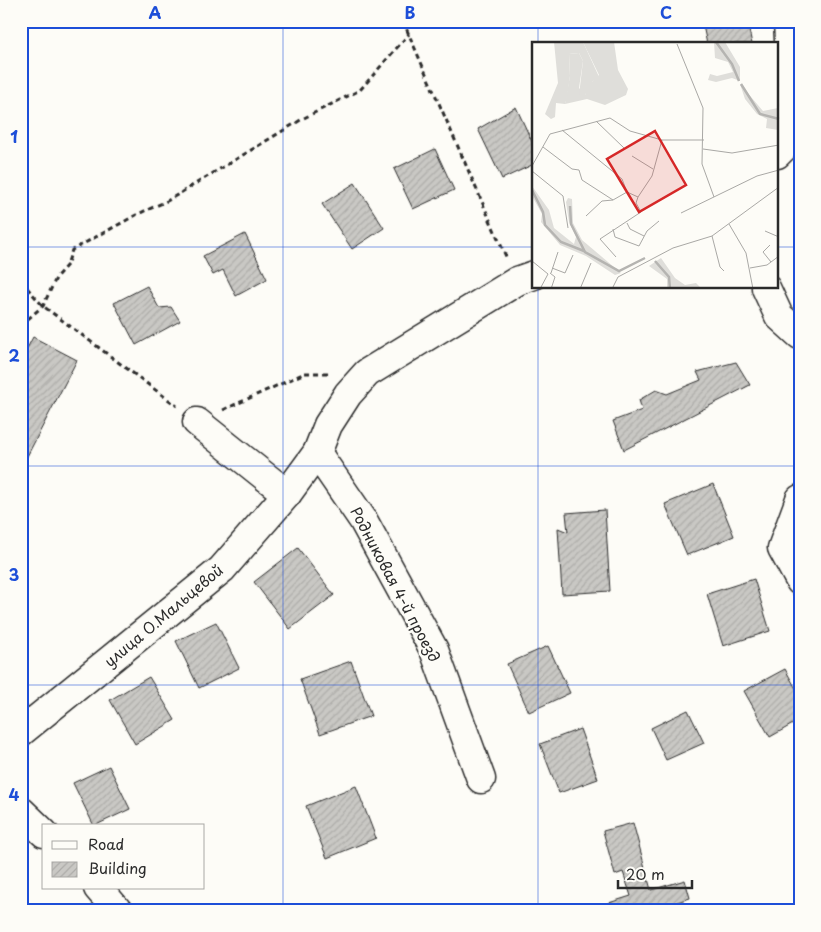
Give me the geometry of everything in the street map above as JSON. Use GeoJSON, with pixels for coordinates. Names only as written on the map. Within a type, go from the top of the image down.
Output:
{"type":"FeatureCollection","features":[{"type":"Feature","properties":{"kind":"street"},"geometry":{"type":"LineString","coordinates":[[778,153],[784,146],[793,121],[788,21]]}},
{"type":"Feature","properties":{"kind":"street","name":"улица О.Мальцевой"},"geometry":{"type":"LineString","coordinates":[[21,732],[222,569],[287,494],[317,453],[328,425],[348,394],[366,373],[525,278]]}},
{"type":"Feature","properties":{"kind":"street"},"geometry":{"type":"LineString","coordinates":[[766,289],[779,316],[800,335]]}},
{"type":"Feature","properties":{"kind":"street"},"geometry":{"type":"LineString","coordinates":[[197,422],[287,494]]}},
{"type":"Feature","properties":{"kind":"street","name":"Родниковая 4-й проезд"},"geometry":{"type":"LineString","coordinates":[[317,453],[363,520],[434,650],[481,779]]}},
{"type":"Feature","properties":{"kind":"street"},"geometry":{"type":"LineString","coordinates":[[800,499],[782,548],[800,581]]}},
{"type":"Feature","properties":{"kind":"street"},"geometry":{"type":"LineString","coordinates":[[21,811],[42,830]]}},
{"type":"Feature","properties":{"kind":"street"},"geometry":{"type":"LineString","coordinates":[[100,890],[118,911]]}},
{"type":"Feature","properties":{"kind":"path"},"geometry":{"type":"LineString","coordinates":[[403,21],[525,278]]}},
{"type":"Feature","properties":{"kind":"path"},"geometry":{"type":"LineString","coordinates":[[21,325],[43,306],[57,276],[66,265],[72,250],[138,214],[167,201],[304,118],[360,90],[409,34]]}},
{"type":"Feature","properties":{"kind":"path"},"geometry":{"type":"LineString","coordinates":[[21,281],[43,306],[197,422],[305,373],[366,373]]}},
{"type":"Feature","properties":{"kind":"building"},"geometry":{"type":"Polygon","coordinates":[[[702,21],[747,21],[752,42],[707,42],[702,21]]]}},
{"type":"Feature","properties":{"kind":"building"},"geometry":{"type":"Polygon","coordinates":[[[516,107],[532,142],[532,165],[502,179],[478,129],[516,107]]]}},
{"type":"Feature","properties":{"kind":"building"},"geometry":{"type":"Polygon","coordinates":[[[435,149],[454,190],[413,209],[394,169],[435,149]]]}},
{"type":"Feature","properties":{"kind":"building"},"geometry":{"type":"Polygon","coordinates":[[[355,183],[384,228],[352,249],[322,204],[355,183]]]}},
{"type":"Feature","properties":{"kind":"building"},"geometry":{"type":"Polygon","coordinates":[[[245,234],[267,279],[236,296],[223,270],[213,275],[203,256],[245,234]]]}},
{"type":"Feature","properties":{"kind":"building"},"geometry":{"type":"Polygon","coordinates":[[[147,286],[159,308],[171,307],[180,321],[136,345],[114,303],[147,286]]]}},
{"type":"Feature","properties":{"kind":"building"},"geometry":{"type":"Polygon","coordinates":[[[33,337],[77,360],[21,468],[21,360],[33,337]]]}},
{"type":"Feature","properties":{"kind":"building"},"geometry":{"type":"Polygon","coordinates":[[[736,362],[750,385],[624,450],[613,421],[642,410],[639,400],[656,390],[667,394],[701,380],[697,372],[736,362]]]}},
{"type":"Feature","properties":{"kind":"building"},"geometry":{"type":"Polygon","coordinates":[[[713,484],[734,536],[687,555],[665,504],[713,484]]]}},
{"type":"Feature","properties":{"kind":"building"},"geometry":{"type":"Polygon","coordinates":[[[605,510],[610,591],[562,594],[558,528],[568,532],[566,513],[605,510]]]}},
{"type":"Feature","properties":{"kind":"building"},"geometry":{"type":"Polygon","coordinates":[[[298,548],[334,595],[290,629],[254,582],[298,548]]]}},
{"type":"Feature","properties":{"kind":"building"},"geometry":{"type":"Polygon","coordinates":[[[754,579],[770,631],[723,646],[707,594],[754,579]]]}},
{"type":"Feature","properties":{"kind":"building"},"geometry":{"type":"Polygon","coordinates":[[[216,622],[239,668],[199,688],[176,641],[216,622]]]}},
{"type":"Feature","properties":{"kind":"building"},"geometry":{"type":"Polygon","coordinates":[[[548,646],[570,693],[529,712],[507,664],[548,646]]]}},
{"type":"Feature","properties":{"kind":"building"},"geometry":{"type":"Polygon","coordinates":[[[351,661],[371,716],[320,734],[300,679],[351,661]]]}},
{"type":"Feature","properties":{"kind":"building"},"geometry":{"type":"Polygon","coordinates":[[[785,669],[800,696],[800,720],[770,737],[744,691],[785,669]]]}},
{"type":"Feature","properties":{"kind":"building"},"geometry":{"type":"Polygon","coordinates":[[[149,677],[175,720],[135,744],[110,700],[149,677]]]}},
{"type":"Feature","properties":{"kind":"building"},"geometry":{"type":"Polygon","coordinates":[[[688,710],[704,743],[666,760],[651,728],[688,710]]]}},
{"type":"Feature","properties":{"kind":"building"},"geometry":{"type":"Polygon","coordinates":[[[580,729],[598,779],[559,793],[540,744],[580,729]]]}},
{"type":"Feature","properties":{"kind":"building"},"geometry":{"type":"Polygon","coordinates":[[[109,766],[130,809],[98,824],[93,824],[73,783],[109,766]]]}},
{"type":"Feature","properties":{"kind":"building"},"geometry":{"type":"Polygon","coordinates":[[[356,786],[376,838],[327,858],[306,806],[356,786]]]}},
{"type":"Feature","properties":{"kind":"building"},"geometry":{"type":"Polygon","coordinates":[[[633,823],[651,890],[685,880],[690,898],[677,902],[680,911],[600,911],[599,906],[631,896],[623,872],[615,875],[603,831],[633,823]]]}}]}
